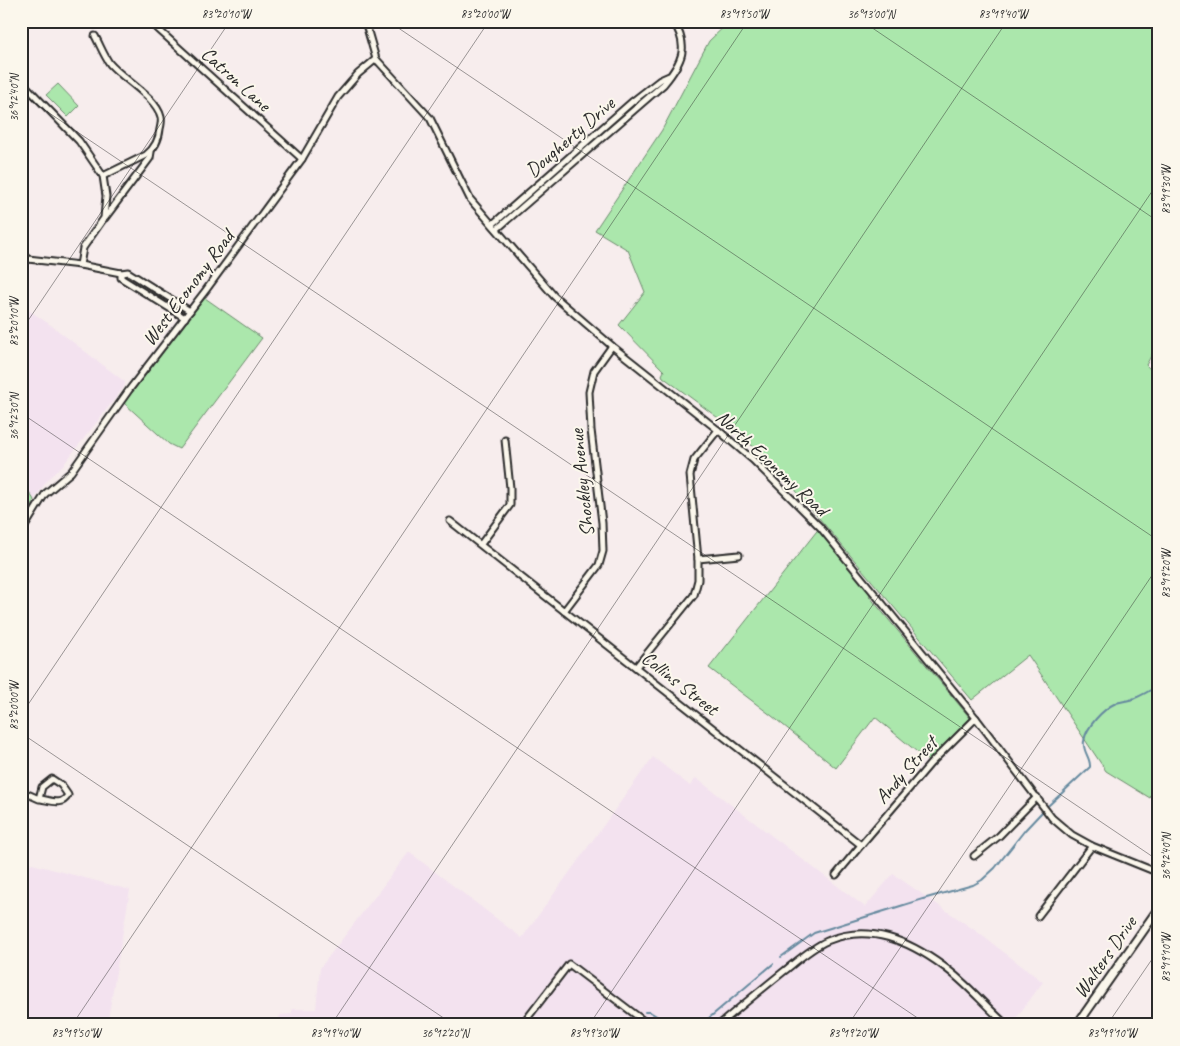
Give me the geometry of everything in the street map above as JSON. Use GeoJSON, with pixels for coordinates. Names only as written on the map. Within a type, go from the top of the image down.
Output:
{"type":"FeatureCollection","features":[{"type":"Feature","properties":{"kind":"street","name":"Catron Lane"},"geometry":{"type":"LineString","coordinates":[[149,21],[302,159]]}},
{"type":"Feature","properties":{"kind":"street"},"geometry":{"type":"LineString","coordinates":[[365,21],[376,59]]}},
{"type":"Feature","properties":{"kind":"street","name":"Dougherty Drive"},"geometry":{"type":"LineString","coordinates":[[497,229],[664,84],[679,62],[683,48],[682,39],[673,21]]}},
{"type":"Feature","properties":{"kind":"street"},"geometry":{"type":"LineString","coordinates":[[95,36],[109,63],[156,107],[161,118],[159,139],[151,151],[103,176]]}},
{"type":"Feature","properties":{"kind":"street","name":"West Economy Road"},"geometry":{"type":"LineString","coordinates":[[21,533],[45,494],[71,472],[129,390],[185,318],[302,159],[338,97],[358,74],[376,59]]}},
{"type":"Feature","properties":{"kind":"street","name":"North Economy Road"},"geometry":{"type":"LineString","coordinates":[[376,59],[430,118],[470,199],[554,296],[612,346],[753,460],[820,528],[976,718],[1052,818],[1072,835],[1092,846],[1159,873]]}},
{"type":"Feature","properties":{"kind":"street","name":"Dougherty Drive"},"geometry":{"type":"LineString","coordinates":[[493,224],[647,90],[670,76]]}},
{"type":"Feature","properties":{"kind":"street"},"geometry":{"type":"LineString","coordinates":[[21,81],[79,141],[103,176],[106,196],[104,218]]}},
{"type":"Feature","properties":{"kind":"street"},"geometry":{"type":"LineString","coordinates":[[80,265],[84,248],[121,194],[150,158],[151,151]]}},
{"type":"Feature","properties":{"kind":"street"},"geometry":{"type":"LineString","coordinates":[[556,168],[562,173]]}},
{"type":"Feature","properties":{"kind":"street"},"geometry":{"type":"LineString","coordinates":[[21,254],[28,259],[80,265],[122,273],[128,272],[190,311]]}},
{"type":"Feature","properties":{"kind":"street"},"geometry":{"type":"LineString","coordinates":[[122,273],[122,278],[185,318]]}},
{"type":"Feature","properties":{"kind":"street","name":"Shockley Avenue"},"geometry":{"type":"LineString","coordinates":[[564,611],[599,565],[603,551],[589,392],[594,371],[612,346]]}},
{"type":"Feature","properties":{"kind":"street"},"geometry":{"type":"LineString","coordinates":[[636,667],[694,595],[698,580],[698,559],[690,475],[694,460],[718,430]]}},
{"type":"Feature","properties":{"kind":"street"},"geometry":{"type":"LineString","coordinates":[[481,544],[510,505],[505,440]]}},
{"type":"Feature","properties":{"kind":"street","name":"Collins Street"},"geometry":{"type":"LineString","coordinates":[[450,521],[861,845]]}},
{"type":"Feature","properties":{"kind":"street"},"geometry":{"type":"LineString","coordinates":[[698,559],[740,555]]}},
{"type":"Feature","properties":{"kind":"street","name":"Andy Street"},"geometry":{"type":"LineString","coordinates":[[861,845],[931,763],[976,718]]}},
{"type":"Feature","properties":{"kind":"street"},"geometry":{"type":"LineString","coordinates":[[21,791],[39,798],[60,803],[68,795],[61,785],[52,779],[42,788],[39,798]]}},
{"type":"Feature","properties":{"kind":"street"},"geometry":{"type":"LineString","coordinates":[[974,856],[1000,836],[1037,797]]}},
{"type":"Feature","properties":{"kind":"street"},"geometry":{"type":"LineString","coordinates":[[836,875],[861,845]]}},
{"type":"Feature","properties":{"kind":"street"},"geometry":{"type":"LineString","coordinates":[[1038,916],[1092,846]]}},
{"type":"Feature","properties":{"kind":"street","name":"Walters Drive"},"geometry":{"type":"LineString","coordinates":[[1077,1025],[1159,908]]}},
{"type":"Feature","properties":{"kind":"street"},"geometry":{"type":"LineString","coordinates":[[719,1025],[812,950],[840,937],[859,934],[879,934],[896,939],[930,956],[957,977],[1008,1025]]}},
{"type":"Feature","properties":{"kind":"street"},"geometry":{"type":"LineString","coordinates":[[522,1025],[569,964],[649,1025]]}},
{"type":"Feature","properties":{"kind":"street"},"geometry":{"type":"LineString","coordinates":[[636,1025],[641,1019]]}},
{"type":"Feature","properties":{"kind":"shaded area"},"geometry":{"type":"Polygon","coordinates":[[[21,305],[52,326],[125,382],[124,387],[64,464],[48,479],[34,500],[29,492],[21,486],[21,305]]]}},
{"type":"Feature","properties":{"kind":"shaded area"},"geometry":{"type":"Polygon","coordinates":[[[653,757],[690,786],[696,778],[865,907],[893,874],[976,931],[1043,982],[1014,1021],[1019,1025],[528,1025],[567,973],[564,970],[523,1025],[415,1025],[415,1020],[382,1017],[381,1025],[277,1025],[280,1015],[291,1014],[293,1009],[316,1009],[320,968],[409,852],[522,938],[653,757]]]}},
{"type":"Feature","properties":{"kind":"shaded area"},"geometry":{"type":"Polygon","coordinates":[[[21,861],[130,890],[107,1025],[21,1025],[21,861]]]}},
{"type":"Feature","properties":{"kind":"green space"},"geometry":{"type":"Polygon","coordinates":[[[730,21],[1159,21],[1159,342],[1146,365],[1159,378],[1159,777],[1150,798],[1106,771],[1028,655],[972,700],[776,467],[733,429],[663,377],[664,371],[619,325],[645,292],[628,250],[595,230],[662,130],[709,41],[730,21]]]}},
{"type":"Feature","properties":{"kind":"green space"},"geometry":{"type":"Polygon","coordinates":[[[58,84],[79,106],[68,117],[46,95],[58,84]]]}},
{"type":"Feature","properties":{"kind":"green space"},"geometry":{"type":"Polygon","coordinates":[[[205,298],[262,338],[179,449],[169,444],[124,403],[205,298]]]}},
{"type":"Feature","properties":{"kind":"green space"},"geometry":{"type":"Polygon","coordinates":[[[21,486],[29,492],[34,500],[21,522],[21,486]]]}},
{"type":"Feature","properties":{"kind":"green space"},"geometry":{"type":"Polygon","coordinates":[[[820,527],[872,591],[869,596],[970,718],[928,761],[875,717],[836,768],[709,668],[820,527]]]}},
{"type":"Feature","properties":{"kind":"waterway"},"geometry":{"type":"LineString","coordinates":[[1049,805],[1090,767],[1084,748],[1084,741],[1088,730],[1096,719],[1116,703],[1138,697],[1159,685]]}},
{"type":"Feature","properties":{"kind":"waterway"},"geometry":{"type":"LineString","coordinates":[[781,957],[814,933],[973,885],[982,880],[995,868],[1042,812]]}},
{"type":"Feature","properties":{"kind":"waterway"},"geometry":{"type":"LineString","coordinates":[[697,1025],[709,1018],[773,964]]}},
{"type":"Feature","properties":{"kind":"waterway"},"geometry":{"type":"LineString","coordinates":[[645,1012],[650,1012],[671,1025]]}},
{"type":"Feature","properties":{"kind":"waterway"},"geometry":{"type":"LineString","coordinates":[[626,1025],[630,1019]]}}]}
